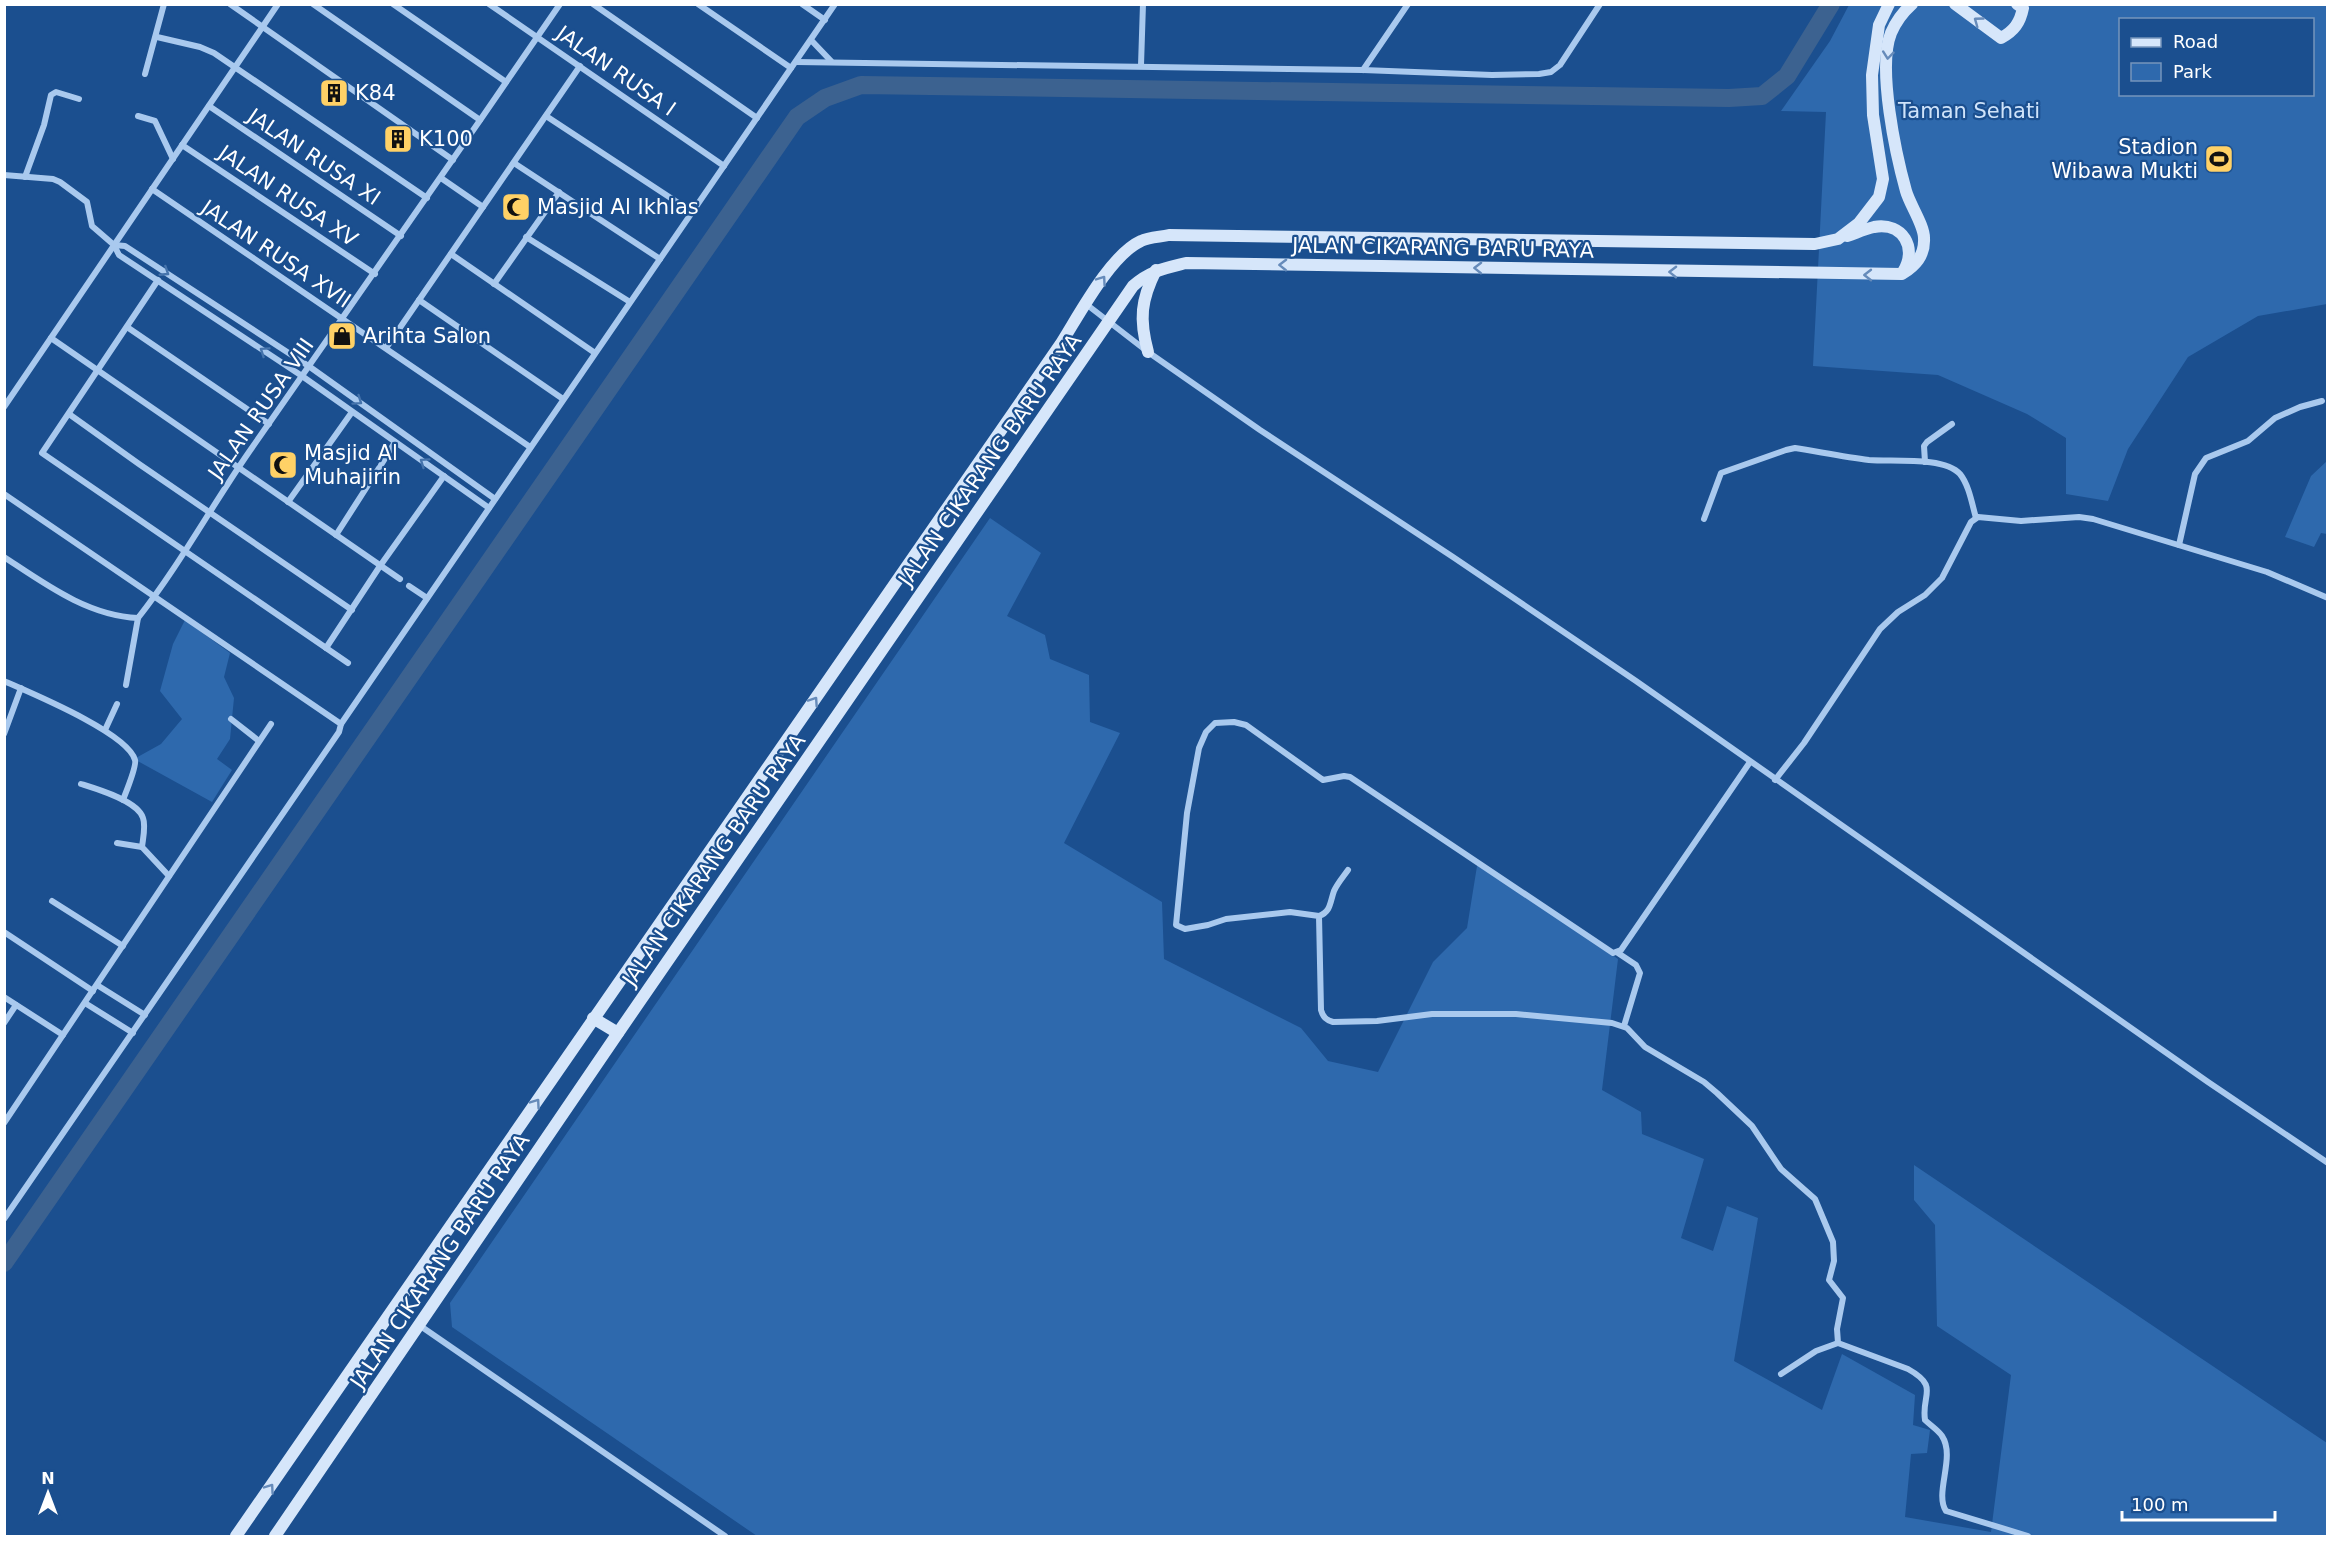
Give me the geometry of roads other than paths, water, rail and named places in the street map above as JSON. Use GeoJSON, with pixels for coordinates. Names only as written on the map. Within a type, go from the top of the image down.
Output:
{"type":"FeatureCollection","features":[{"type":"Feature","properties":{"kind":"main road"},"geometry":{"type":"LineString","coordinates":[[1838,239],[1868,213],[1879,197],[1883,179],[1873,115],[1872,75],[1879,25],[1889,4]]}},
{"type":"Feature","properties":{"kind":"main road"},"geometry":{"type":"LineString","coordinates":[[1902,274],[1914,267],[1920,259],[1924,238],[1907,193],[1900,166],[1890,116],[1886,75],[1890,36],[1901,13],[1912,4]]}},
{"type":"Feature","properties":{"kind":"main road"},"geometry":{"type":"LineString","coordinates":[[1955,4],[2001,38],[2016,27],[2021,18],[2023,8],[2017,4]]}},
{"type":"Feature","properties":{"kind":"main road","name":"JALAN CIKARANG BARU RAYA"},"geometry":{"type":"LineString","coordinates":[[236,1536],[1060,345],[1104,276],[1122,256],[1141,241],[1169,235],[1815,244],[1876,227],[1897,231],[1906,240],[1911,252],[1909,263],[1902,274],[1186,263],[1156,270],[1142,277],[1133,286],[618,1033],[275,1536]]}},
{"type":"Feature","properties":{"kind":"main road"},"geometry":{"type":"LineString","coordinates":[[1148,352],[1142,331],[1142,310],[1146,289],[1156,270]]}},
{"type":"Feature","properties":{"kind":"main road"},"geometry":{"type":"LineString","coordinates":[[593,1018],[618,1033]]}},
{"type":"Feature","properties":{"kind":"street"},"geometry":{"type":"LineString","coordinates":[[145,74],[157,37],[164,4]]}},
{"type":"Feature","properties":{"kind":"street"},"geometry":{"type":"LineString","coordinates":[[230,4],[453,160]]}},
{"type":"Feature","properties":{"kind":"street"},"geometry":{"type":"LineString","coordinates":[[4,407],[278,4]]}},
{"type":"Feature","properties":{"kind":"street"},"geometry":{"type":"LineString","coordinates":[[313,4],[480,120]]}},
{"type":"Feature","properties":{"kind":"street"},"geometry":{"type":"LineString","coordinates":[[393,4],[506,82]]}},
{"type":"Feature","properties":{"kind":"street","name":"JALAN RUSA I"},"geometry":{"type":"LineString","coordinates":[[489,4],[724,166]]}},
{"type":"Feature","properties":{"kind":"street","name":"JALAN RUSA VIII"},"geometry":{"type":"LineString","coordinates":[[138,618],[155,597],[269,424],[310,368],[560,4]]}},
{"type":"Feature","properties":{"kind":"street"},"geometry":{"type":"LineString","coordinates":[[593,4],[757,118]]}},
{"type":"Feature","properties":{"kind":"street"},"geometry":{"type":"LineString","coordinates":[[698,4],[791,68]]}},
{"type":"Feature","properties":{"kind":"street"},"geometry":{"type":"LineString","coordinates":[[802,4],[825,20]]}},
{"type":"Feature","properties":{"kind":"street"},"geometry":{"type":"LineString","coordinates":[[4,1219],[835,4]]}},
{"type":"Feature","properties":{"kind":"street"},"geometry":{"type":"LineString","coordinates":[[1141,65],[1143,4]]}},
{"type":"Feature","properties":{"kind":"street"},"geometry":{"type":"LineString","coordinates":[[1363,70],[1408,4]]}},
{"type":"Feature","properties":{"kind":"street"},"geometry":{"type":"LineString","coordinates":[[796,62],[1141,65],[1492,75],[1551,72],[1560,65],[1600,4]]}},
{"type":"Feature","properties":{"kind":"street"},"geometry":{"type":"LineString","coordinates":[[157,37],[206,49],[427,198]]}},
{"type":"Feature","properties":{"kind":"street"},"geometry":{"type":"LineString","coordinates":[[811,40],[831,61]]}},
{"type":"Feature","properties":{"kind":"street"},"geometry":{"type":"LineString","coordinates":[[386,348],[580,66]]}},
{"type":"Feature","properties":{"kind":"street"},"geometry":{"type":"LineString","coordinates":[[25,177],[44,125],[51,95],[56,92],[79,99]]}},
{"type":"Feature","properties":{"kind":"street","name":"JALAN RUSA XI"},"geometry":{"type":"LineString","coordinates":[[209,106],[401,236]]}},
{"type":"Feature","properties":{"kind":"street"},"geometry":{"type":"LineString","coordinates":[[138,116],[156,121],[173,159]]}},
{"type":"Feature","properties":{"kind":"street"},"geometry":{"type":"LineString","coordinates":[[546,116],[692,213]]}},
{"type":"Feature","properties":{"kind":"street","name":"JALAN RUSA XV"},"geometry":{"type":"LineString","coordinates":[[182,145],[375,274]]}},
{"type":"Feature","properties":{"kind":"street"},"geometry":{"type":"LineString","coordinates":[[514,163],[660,259]]}},
{"type":"Feature","properties":{"kind":"street"},"geometry":{"type":"LineString","coordinates":[[4,175],[53,179],[60,182],[87,202],[92,226],[114,245],[119,255],[303,376],[489,508]]}},
{"type":"Feature","properties":{"kind":"street"},"geometry":{"type":"LineString","coordinates":[[441,178],[483,207]]}},
{"type":"Feature","properties":{"kind":"street","name":"JALAN RUSA XVII"},"geometry":{"type":"LineString","coordinates":[[152,189],[530,447]]}},
{"type":"Feature","properties":{"kind":"street"},"geometry":{"type":"LineString","coordinates":[[494,284],[559,192]]}},
{"type":"Feature","properties":{"kind":"street"},"geometry":{"type":"LineString","coordinates":[[526,237],[630,302]]}},
{"type":"Feature","properties":{"kind":"street"},"geometry":{"type":"LineString","coordinates":[[114,245],[126,246],[310,368],[495,499]]}},
{"type":"Feature","properties":{"kind":"street"},"geometry":{"type":"LineString","coordinates":[[451,254],[595,353]]}},
{"type":"Feature","properties":{"kind":"street"},"geometry":{"type":"LineString","coordinates":[[158,280],[43,451],[43,455],[348,663]]}},
{"type":"Feature","properties":{"kind":"street"},"geometry":{"type":"LineString","coordinates":[[419,300],[563,399]]}},
{"type":"Feature","properties":{"kind":"street"},"geometry":{"type":"LineString","coordinates":[[1086,304],[1148,352],[1260,430],[1636,681],[2328,1163]]}},
{"type":"Feature","properties":{"kind":"street"},"geometry":{"type":"LineString","coordinates":[[127,327],[269,424]]}},
{"type":"Feature","properties":{"kind":"street"},"geometry":{"type":"LineString","coordinates":[[51,338],[400,579]]}},
{"type":"Feature","properties":{"kind":"street"},"geometry":{"type":"LineString","coordinates":[[2179,545],[2195,474],[2206,458],[2248,441],[2275,418],[2300,407],[2322,401]]}},
{"type":"Feature","properties":{"kind":"street"},"geometry":{"type":"LineString","coordinates":[[288,502],[352,412]]}},
{"type":"Feature","properties":{"kind":"street"},"geometry":{"type":"LineString","coordinates":[[69,414],[352,610]]}},
{"type":"Feature","properties":{"kind":"street"},"geometry":{"type":"LineString","coordinates":[[1925,462],[1924,446],[1952,424]]}},
{"type":"Feature","properties":{"kind":"street"},"geometry":{"type":"LineString","coordinates":[[336,535],[395,442]]}},
{"type":"Feature","properties":{"kind":"street"},"geometry":{"type":"LineString","coordinates":[[1704,519],[1722,473],[1796,448],[1870,460],[1925,462],[1952,468],[1960,475],[1970,496],[1976,518]]}},
{"type":"Feature","properties":{"kind":"street"},"geometry":{"type":"LineString","coordinates":[[326,648],[380,566],[444,476]]}},
{"type":"Feature","properties":{"kind":"street"},"geometry":{"type":"LineString","coordinates":[[4,494],[341,724]]}},
{"type":"Feature","properties":{"kind":"street"},"geometry":{"type":"LineString","coordinates":[[1775,780],[1804,742],[1880,629],[1898,612],[1925,595],[1942,578],[1971,522],[1976,518],[2021,521],[2079,517],[2103,522],[2268,572],[2328,598]]}},
{"type":"Feature","properties":{"kind":"street"},"geometry":{"type":"LineString","coordinates":[[4,557],[51,588],[92,609],[119,617],[138,618],[126,685]]}},
{"type":"Feature","properties":{"kind":"street"},"geometry":{"type":"LineString","coordinates":[[408,586],[427,598]]}},
{"type":"Feature","properties":{"kind":"street"},"geometry":{"type":"LineString","coordinates":[[4,681],[105,730],[132,754],[136,765],[123,800]]}},
{"type":"Feature","properties":{"kind":"street"},"geometry":{"type":"LineString","coordinates":[[4,734],[21,688]]}},
{"type":"Feature","properties":{"kind":"street"},"geometry":{"type":"LineString","coordinates":[[105,730],[117,704]]}},
{"type":"Feature","properties":{"kind":"street"},"geometry":{"type":"LineString","coordinates":[[231,719],[260,741]]}},
{"type":"Feature","properties":{"kind":"street"},"geometry":{"type":"LineString","coordinates":[[1348,870],[1334,892],[1329,908],[1325,914],[1319,916],[1290,912],[1226,919],[1208,926],[1185,929],[1176,925],[1187,813],[1197,759],[1206,732],[1215,723],[1234,722],[1246,725],[1323,780],[1350,777],[1609,952],[1618,953],[1635,965],[1640,973],[1624,1026]]}},
{"type":"Feature","properties":{"kind":"street"},"geometry":{"type":"LineString","coordinates":[[4,1123],[271,724]]}},
{"type":"Feature","properties":{"kind":"street"},"geometry":{"type":"LineString","coordinates":[[1618,953],[1750,762]]}},
{"type":"Feature","properties":{"kind":"street"},"geometry":{"type":"LineString","coordinates":[[81,784],[123,800],[143,815],[142,847]]}},
{"type":"Feature","properties":{"kind":"street"},"geometry":{"type":"LineString","coordinates":[[117,843],[142,847],[169,876]]}},
{"type":"Feature","properties":{"kind":"street"},"geometry":{"type":"LineString","coordinates":[[52,901],[123,946]]}},
{"type":"Feature","properties":{"kind":"street"},"geometry":{"type":"LineString","coordinates":[[1319,916],[1321,1010],[1323,1016],[1328,1020],[1334,1022],[1377,1021],[1432,1014],[1516,1014],[1594,1020],[1624,1026],[1645,1047],[1704,1082],[1752,1126],[1781,1169],[1815,1199],[1833,1242],[1834,1261],[1829,1280],[1843,1298],[1838,1343]]}},
{"type":"Feature","properties":{"kind":"street"},"geometry":{"type":"LineString","coordinates":[[4,932],[93,991]]}},
{"type":"Feature","properties":{"kind":"street"},"geometry":{"type":"LineString","coordinates":[[97,985],[145,1015]]}},
{"type":"Feature","properties":{"kind":"street"},"geometry":{"type":"LineString","coordinates":[[4,997],[63,1035]]}},
{"type":"Feature","properties":{"kind":"street"},"geometry":{"type":"LineString","coordinates":[[84,1003],[133,1033]]}},
{"type":"Feature","properties":{"kind":"street"},"geometry":{"type":"LineString","coordinates":[[4,1023],[16,1005]]}},
{"type":"Feature","properties":{"kind":"street"},"geometry":{"type":"LineString","coordinates":[[419,1325],[725,1536]]}},
{"type":"Feature","properties":{"kind":"street"},"geometry":{"type":"LineString","coordinates":[[1781,1374],[1816,1351],[1838,1343],[1908,1369],[1918,1375],[1925,1382],[1928,1396],[1925,1420],[1943,1437],[1947,1463],[1942,1501],[1946,1511],[2028,1536]]}},
{"type":"Feature","properties":{"kind":"waterway"},"geometry":{"type":"LineString","coordinates":[[4,1263],[797,117],[825,98],[861,85],[1729,98],[1762,96],[1787,76],[1831,4]]}},
{"type":"Feature","properties":{"kind":"place","name":"K84"},"geometry":{"type":"Point","coordinates":[334,93]}},
{"type":"Feature","properties":{"kind":"place","name":"K100"},"geometry":{"type":"Point","coordinates":[398,139]}},
{"type":"Feature","properties":{"kind":"place","name":"Stadion Wibawa Mukti"},"geometry":{"type":"Point","coordinates":[2219,159]}},
{"type":"Feature","properties":{"kind":"place","name":"Masjid Al Ikhlas"},"geometry":{"type":"Point","coordinates":[516,207]}},
{"type":"Feature","properties":{"kind":"place","name":"Arihta Salon"},"geometry":{"type":"Point","coordinates":[342,336]}},
{"type":"Feature","properties":{"kind":"place","name":"Masjid Al Muhajirin"},"geometry":{"type":"Point","coordinates":[283,465]}},
{"type":"Feature","properties":{"kind":"park label","name":"Taman Sehati"},"geometry":{"type":"Point","coordinates":[1969,111]}}]}
